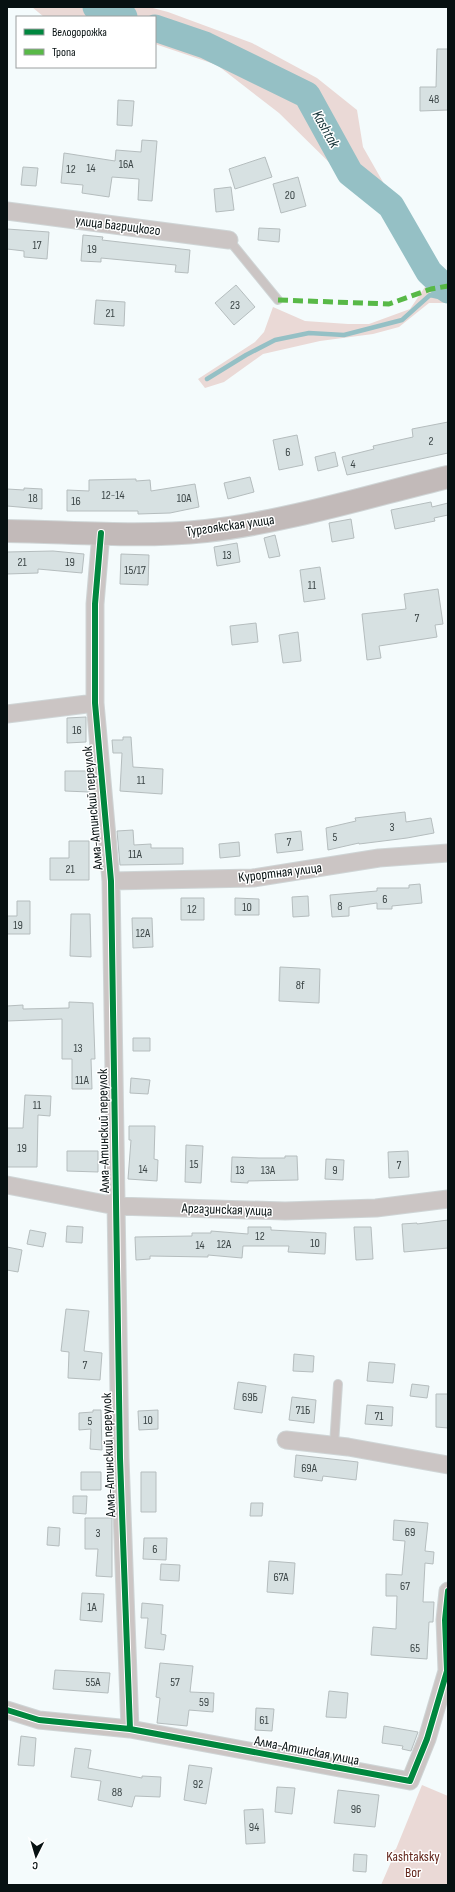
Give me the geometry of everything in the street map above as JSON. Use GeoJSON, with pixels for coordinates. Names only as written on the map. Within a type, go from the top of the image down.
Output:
{"type":"FeatureCollection","features":[{"type":"Feature","properties":{"kind":"main road","name":"Тургоякская улица"},"geometry":{"type":"LineString","coordinates":[[7,531],[156,534],[206,530],[259,523],[448,477]]}},
{"type":"Feature","properties":{"kind":"street","name":"улица Багрицкого"},"geometry":{"type":"LineString","coordinates":[[7,211],[229,240]]}},
{"type":"Feature","properties":{"kind":"street","name":"Алма-Атинский переулок"},"geometry":{"type":"LineString","coordinates":[[101,533],[95,604],[95,703],[111,880],[120,1458],[130,1729]]}},
{"type":"Feature","properties":{"kind":"street"},"geometry":{"type":"LineString","coordinates":[[7,714],[95,703]]}},
{"type":"Feature","properties":{"kind":"street","name":"Курортная улица"},"geometry":{"type":"LineString","coordinates":[[111,880],[253,878],[379,858],[448,853]]}},
{"type":"Feature","properties":{"kind":"street","name":"Аргазинская улица"},"geometry":{"type":"LineString","coordinates":[[7,1185],[116,1206],[285,1211],[376,1208],[448,1199]]}},
{"type":"Feature","properties":{"kind":"street"},"geometry":{"type":"LineString","coordinates":[[286,1440],[334,1445],[448,1465]]}},
{"type":"Feature","properties":{"kind":"street","name":"Алма-Атинская улица"},"geometry":{"type":"LineString","coordinates":[[7,1710],[39,1720],[130,1729],[410,1781],[427,1739],[447,1671],[445,1620],[448,1591]]}},
{"type":"Feature","properties":{"kind":"lane"},"geometry":{"type":"LineString","coordinates":[[229,240],[278,300]]}},
{"type":"Feature","properties":{"kind":"lane"},"geometry":{"type":"LineString","coordinates":[[334,1445],[338,1384]]}},
{"type":"Feature","properties":{"kind":"green space"},"geometry":{"type":"Polygon","coordinates":[[[32,7],[149,7],[168,12],[252,43],[317,78],[357,110],[363,147],[408,226],[448,282],[448,303],[429,303],[399,327],[373,334],[320,341],[263,354],[224,382],[205,388],[198,379],[255,342],[264,332],[273,307],[305,321],[369,324],[410,309],[427,284],[417,270],[391,223],[365,193],[342,175],[279,113],[217,65],[156,44],[156,16],[43,16],[32,7]]]}},
{"type":"Feature","properties":{"kind":"green space","name":"Kashtaksky Bor"},"geometry":{"type":"Polygon","coordinates":[[[422,1785],[448,1796],[448,1885],[381,1885],[391,1862],[392,1852],[396,1849],[422,1785]]]}},
{"type":"Feature","properties":{"kind":"building"},"geometry":{"type":"Polygon","coordinates":[[[437,49],[448,49],[448,110],[420,111],[420,87],[436,87],[437,49]]]}},
{"type":"Feature","properties":{"kind":"building"},"geometry":{"type":"Polygon","coordinates":[[[118,100],[134,101],[132,126],[117,125],[118,100]]]}},
{"type":"Feature","properties":{"kind":"building"},"geometry":{"type":"Polygon","coordinates":[[[142,140],[157,141],[152,201],[138,200],[139,179],[112,177],[109,197],[82,193],[83,185],[61,183],[64,153],[115,161],[116,150],[141,152],[142,140]]]}},
{"type":"Feature","properties":{"kind":"building"},"geometry":{"type":"Polygon","coordinates":[[[265,157],[272,177],[235,189],[229,169],[265,157]]]}},
{"type":"Feature","properties":{"kind":"building"},"geometry":{"type":"Polygon","coordinates":[[[23,167],[38,168],[36,186],[21,185],[23,167]]]}},
{"type":"Feature","properties":{"kind":"building"},"geometry":{"type":"Polygon","coordinates":[[[298,177],[306,206],[281,213],[273,184],[298,177]]]}},
{"type":"Feature","properties":{"kind":"building"},"geometry":{"type":"Polygon","coordinates":[[[231,187],[234,210],[216,212],[214,189],[231,187]]]}},
{"type":"Feature","properties":{"kind":"building"},"geometry":{"type":"Polygon","coordinates":[[[259,228],[280,229],[279,242],[258,240],[259,228]]]}},
{"type":"Feature","properties":{"kind":"building"},"geometry":{"type":"Polygon","coordinates":[[[7,229],[49,232],[47,259],[24,257],[24,251],[7,249],[7,229]]]}},
{"type":"Feature","properties":{"kind":"building"},"geometry":{"type":"Polygon","coordinates":[[[83,235],[103,237],[102,240],[190,250],[188,273],[175,272],[176,265],[101,258],[101,262],[81,261],[83,235]]]}},
{"type":"Feature","properties":{"kind":"building"},"geometry":{"type":"Polygon","coordinates":[[[236,285],[255,307],[234,325],[215,303],[236,285]]]}},
{"type":"Feature","properties":{"kind":"building"},"geometry":{"type":"Polygon","coordinates":[[[96,300],[125,302],[124,326],[94,324],[96,300]]]}},
{"type":"Feature","properties":{"kind":"building"},"geometry":{"type":"Polygon","coordinates":[[[448,422],[448,453],[347,475],[342,457],[374,449],[373,446],[413,437],[412,429],[448,422]]]}},
{"type":"Feature","properties":{"kind":"building"},"geometry":{"type":"Polygon","coordinates":[[[297,435],[303,465],[279,470],[273,440],[297,435]]]}},
{"type":"Feature","properties":{"kind":"building"},"geometry":{"type":"Polygon","coordinates":[[[335,452],[338,466],[318,471],[315,457],[335,452]]]}},
{"type":"Feature","properties":{"kind":"building"},"geometry":{"type":"Polygon","coordinates":[[[250,477],[254,492],[228,499],[224,483],[250,477]]]}},
{"type":"Feature","properties":{"kind":"building"},"geometry":{"type":"Polygon","coordinates":[[[136,479],[136,481],[150,480],[151,491],[195,484],[199,507],[170,513],[138,514],[138,511],[67,511],[67,490],[89,491],[89,480],[136,479]]]}},
{"type":"Feature","properties":{"kind":"building"},"geometry":{"type":"Polygon","coordinates":[[[24,488],[42,489],[42,509],[7,506],[7,489],[24,490],[24,488]]]}},
{"type":"Feature","properties":{"kind":"building"},"geometry":{"type":"Polygon","coordinates":[[[431,502],[432,507],[448,503],[448,515],[434,518],[435,521],[395,529],[391,510],[431,502]]]}},
{"type":"Feature","properties":{"kind":"building"},"geometry":{"type":"Polygon","coordinates":[[[351,519],[354,538],[332,542],[329,523],[351,519]]]}},
{"type":"Feature","properties":{"kind":"building"},"geometry":{"type":"Polygon","coordinates":[[[275,535],[280,556],[269,558],[264,538],[275,535]]]}},
{"type":"Feature","properties":{"kind":"building"},"geometry":{"type":"Polygon","coordinates":[[[237,543],[240,562],[217,566],[214,547],[237,543]]]}},
{"type":"Feature","properties":{"kind":"building"},"geometry":{"type":"Polygon","coordinates":[[[53,551],[84,554],[82,573],[38,569],[38,573],[7,574],[7,552],[53,551]]]}},
{"type":"Feature","properties":{"kind":"building"},"geometry":{"type":"Polygon","coordinates":[[[121,554],[149,555],[148,585],[120,584],[121,554]]]}},
{"type":"Feature","properties":{"kind":"building"},"geometry":{"type":"Polygon","coordinates":[[[320,567],[325,599],[304,602],[300,570],[320,567]]]}},
{"type":"Feature","properties":{"kind":"building"},"geometry":{"type":"Polygon","coordinates":[[[438,589],[443,624],[435,625],[437,637],[379,646],[381,658],[367,660],[362,614],[406,609],[404,594],[438,589]]]}},
{"type":"Feature","properties":{"kind":"building"},"geometry":{"type":"Polygon","coordinates":[[[256,623],[258,642],[232,645],[230,626],[256,623]]]}},
{"type":"Feature","properties":{"kind":"building"},"geometry":{"type":"Polygon","coordinates":[[[298,632],[301,661],[283,663],[279,635],[298,632]]]}},
{"type":"Feature","properties":{"kind":"building"},"geometry":{"type":"Polygon","coordinates":[[[86,717],[86,742],[67,743],[67,718],[86,717]]]}},
{"type":"Feature","properties":{"kind":"building"},"geometry":{"type":"Polygon","coordinates":[[[123,737],[131,737],[133,767],[163,769],[162,794],[120,791],[122,753],[113,753],[112,740],[123,740],[123,737]]]}},
{"type":"Feature","properties":{"kind":"building"},"geometry":{"type":"Polygon","coordinates":[[[65,771],[89,771],[89,792],[65,791],[65,771]]]}},
{"type":"Feature","properties":{"kind":"building"},"geometry":{"type":"Polygon","coordinates":[[[405,812],[406,822],[431,818],[434,833],[407,838],[359,843],[328,850],[326,828],[356,821],[355,818],[405,812]]]}},
{"type":"Feature","properties":{"kind":"building"},"geometry":{"type":"Polygon","coordinates":[[[133,830],[134,845],[151,844],[151,848],[183,848],[183,864],[120,865],[117,831],[133,830]]]}},
{"type":"Feature","properties":{"kind":"building"},"geometry":{"type":"Polygon","coordinates":[[[301,831],[303,850],[277,853],[275,834],[301,831]]]}},
{"type":"Feature","properties":{"kind":"building"},"geometry":{"type":"Polygon","coordinates":[[[69,841],[89,841],[89,880],[50,880],[50,858],[69,858],[69,841]]]}},
{"type":"Feature","properties":{"kind":"building"},"geometry":{"type":"Polygon","coordinates":[[[239,842],[240,856],[220,858],[219,844],[239,842]]]}},
{"type":"Feature","properties":{"kind":"building"},"geometry":{"type":"Polygon","coordinates":[[[420,884],[422,903],[392,906],[392,909],[377,909],[377,903],[349,907],[349,916],[332,917],[330,895],[377,891],[377,888],[409,888],[409,885],[420,884]]]}},
{"type":"Feature","properties":{"kind":"building"},"geometry":{"type":"Polygon","coordinates":[[[308,896],[309,916],[293,917],[292,897],[308,896]]]}},
{"type":"Feature","properties":{"kind":"building"},"geometry":{"type":"Polygon","coordinates":[[[181,898],[204,898],[204,920],[181,920],[181,898]]]}},
{"type":"Feature","properties":{"kind":"building"},"geometry":{"type":"Polygon","coordinates":[[[235,898],[259,899],[259,915],[235,915],[235,898]]]}},
{"type":"Feature","properties":{"kind":"building"},"geometry":{"type":"Polygon","coordinates":[[[17,901],[30,901],[30,934],[7,934],[7,916],[17,916],[17,901]]]}},
{"type":"Feature","properties":{"kind":"building"},"geometry":{"type":"Polygon","coordinates":[[[71,914],[90,914],[91,957],[70,956],[71,914]]]}},
{"type":"Feature","properties":{"kind":"building"},"geometry":{"type":"Polygon","coordinates":[[[132,918],[152,918],[153,947],[133,948],[132,918]]]}},
{"type":"Feature","properties":{"kind":"building"},"geometry":{"type":"Polygon","coordinates":[[[280,967],[320,969],[319,1003],[279,1001],[280,967]]]}},
{"type":"Feature","properties":{"kind":"building"},"geometry":{"type":"Polygon","coordinates":[[[69,1002],[93,1003],[95,1059],[91,1059],[92,1089],[72,1089],[72,1059],[62,1059],[62,1019],[7,1021],[7,1006],[23,1005],[23,1009],[69,1008],[69,1002]]]}},
{"type":"Feature","properties":{"kind":"building"},"geometry":{"type":"Polygon","coordinates":[[[133,1038],[150,1038],[150,1051],[133,1051],[133,1038]]]}},
{"type":"Feature","properties":{"kind":"building"},"geometry":{"type":"Polygon","coordinates":[[[131,1078],[150,1080],[148,1094],[130,1093],[131,1078]]]}},
{"type":"Feature","properties":{"kind":"building"},"geometry":{"type":"Polygon","coordinates":[[[25,1095],[51,1096],[50,1116],[38,1115],[37,1167],[7,1167],[7,1128],[23,1128],[25,1095]]]}},
{"type":"Feature","properties":{"kind":"building"},"geometry":{"type":"Polygon","coordinates":[[[129,1126],[155,1126],[154,1159],[158,1160],[157,1181],[128,1179],[131,1140],[129,1140],[129,1126]]]}},
{"type":"Feature","properties":{"kind":"building"},"geometry":{"type":"Polygon","coordinates":[[[186,1145],[203,1146],[201,1183],[185,1182],[186,1145]]]}},
{"type":"Feature","properties":{"kind":"building"},"geometry":{"type":"Polygon","coordinates":[[[67,1151],[98,1151],[98,1172],[67,1171],[67,1151]]]}},
{"type":"Feature","properties":{"kind":"building"},"geometry":{"type":"Polygon","coordinates":[[[408,1151],[409,1177],[389,1178],[388,1152],[408,1151]]]}},
{"type":"Feature","properties":{"kind":"building"},"geometry":{"type":"Polygon","coordinates":[[[285,1156],[297,1156],[298,1180],[248,1181],[248,1183],[231,1182],[232,1157],[285,1158],[285,1156]]]}},
{"type":"Feature","properties":{"kind":"building"},"geometry":{"type":"Polygon","coordinates":[[[326,1159],[344,1160],[343,1180],[325,1179],[326,1159]]]}},
{"type":"Feature","properties":{"kind":"building"},"geometry":{"type":"Polygon","coordinates":[[[448,1220],[448,1248],[404,1252],[402,1224],[417,1224],[448,1220]]]}},
{"type":"Feature","properties":{"kind":"building"},"geometry":{"type":"Polygon","coordinates":[[[67,1226],[83,1227],[82,1243],[66,1242],[67,1226]]]}},
{"type":"Feature","properties":{"kind":"building"},"geometry":{"type":"Polygon","coordinates":[[[248,1227],[271,1227],[271,1230],[326,1233],[325,1254],[288,1252],[289,1246],[243,1246],[242,1258],[208,1255],[208,1257],[150,1256],[150,1259],[136,1260],[135,1237],[192,1236],[192,1233],[211,1233],[211,1231],[248,1234],[248,1227]]]}},
{"type":"Feature","properties":{"kind":"building"},"geometry":{"type":"Polygon","coordinates":[[[354,1227],[371,1227],[373,1259],[356,1260],[354,1227]]]}},
{"type":"Feature","properties":{"kind":"building"},"geometry":{"type":"Polygon","coordinates":[[[30,1230],[46,1233],[43,1247],[27,1244],[30,1230]]]}},
{"type":"Feature","properties":{"kind":"building"},"geometry":{"type":"Polygon","coordinates":[[[7,1247],[22,1250],[18,1272],[7,1270],[7,1247]]]}},
{"type":"Feature","properties":{"kind":"building"},"geometry":{"type":"Polygon","coordinates":[[[66,1309],[89,1311],[84,1351],[102,1353],[100,1380],[68,1378],[69,1352],[61,1351],[66,1309]]]}},
{"type":"Feature","properties":{"kind":"building"},"geometry":{"type":"Polygon","coordinates":[[[294,1354],[314,1356],[313,1372],[293,1371],[294,1354]]]}},
{"type":"Feature","properties":{"kind":"building"},"geometry":{"type":"Polygon","coordinates":[[[369,1362],[395,1364],[393,1383],[367,1381],[369,1362]]]}},
{"type":"Feature","properties":{"kind":"building"},"geometry":{"type":"Polygon","coordinates":[[[238,1382],[266,1386],[262,1413],[234,1409],[238,1382]]]}},
{"type":"Feature","properties":{"kind":"building"},"geometry":{"type":"Polygon","coordinates":[[[412,1384],[429,1386],[427,1398],[410,1396],[412,1384]]]}},
{"type":"Feature","properties":{"kind":"building"},"geometry":{"type":"Polygon","coordinates":[[[436,1394],[448,1394],[448,1428],[436,1427],[436,1394]]]}},
{"type":"Feature","properties":{"kind":"building"},"geometry":{"type":"Polygon","coordinates":[[[292,1397],[316,1400],[314,1423],[289,1420],[292,1397]]]}},
{"type":"Feature","properties":{"kind":"building"},"geometry":{"type":"Polygon","coordinates":[[[367,1405],[393,1407],[392,1426],[365,1424],[367,1405]]]}},
{"type":"Feature","properties":{"kind":"building"},"geometry":{"type":"Polygon","coordinates":[[[93,1410],[101,1410],[102,1450],[90,1449],[91,1429],[79,1430],[79,1413],[93,1412],[93,1410]]]}},
{"type":"Feature","properties":{"kind":"building"},"geometry":{"type":"Polygon","coordinates":[[[158,1410],[158,1429],[139,1430],[138,1411],[158,1410]]]}},
{"type":"Feature","properties":{"kind":"building"},"geometry":{"type":"Polygon","coordinates":[[[296,1455],[358,1462],[356,1480],[323,1476],[322,1481],[294,1477],[296,1455]]]}},
{"type":"Feature","properties":{"kind":"building"},"geometry":{"type":"Polygon","coordinates":[[[81,1472],[101,1472],[101,1490],[81,1490],[81,1472]]]}},
{"type":"Feature","properties":{"kind":"building"},"geometry":{"type":"Polygon","coordinates":[[[141,1472],[156,1472],[156,1512],[141,1512],[141,1472]]]}},
{"type":"Feature","properties":{"kind":"building"},"geometry":{"type":"Polygon","coordinates":[[[73,1496],[87,1496],[86,1514],[73,1513],[73,1496]]]}},
{"type":"Feature","properties":{"kind":"building"},"geometry":{"type":"Polygon","coordinates":[[[251,1503],[263,1503],[262,1516],[250,1516],[251,1503]]]}},
{"type":"Feature","properties":{"kind":"building"},"geometry":{"type":"Polygon","coordinates":[[[85,1518],[112,1518],[112,1577],[96,1576],[98,1549],[85,1549],[85,1518]]]}},
{"type":"Feature","properties":{"kind":"building"},"geometry":{"type":"Polygon","coordinates":[[[394,1520],[428,1523],[425,1551],[434,1552],[433,1564],[425,1563],[423,1602],[434,1602],[433,1622],[429,1622],[427,1659],[371,1655],[373,1627],[396,1629],[397,1596],[386,1596],[386,1574],[402,1575],[405,1541],[393,1540],[394,1520]]]}},
{"type":"Feature","properties":{"kind":"building"},"geometry":{"type":"Polygon","coordinates":[[[48,1527],[60,1528],[59,1546],[47,1545],[48,1527]]]}},
{"type":"Feature","properties":{"kind":"building"},"geometry":{"type":"Polygon","coordinates":[[[144,1538],[167,1538],[166,1560],[143,1559],[144,1538]]]}},
{"type":"Feature","properties":{"kind":"building"},"geometry":{"type":"Polygon","coordinates":[[[269,1561],[295,1563],[293,1594],[267,1592],[269,1561]]]}},
{"type":"Feature","properties":{"kind":"building"},"geometry":{"type":"Polygon","coordinates":[[[161,1564],[180,1565],[179,1581],[160,1580],[161,1564]]]}},
{"type":"Feature","properties":{"kind":"building"},"geometry":{"type":"Polygon","coordinates":[[[82,1593],[104,1594],[102,1622],[80,1620],[82,1593]]]}},
{"type":"Feature","properties":{"kind":"building"},"geometry":{"type":"Polygon","coordinates":[[[142,1603],[163,1605],[161,1634],[166,1635],[164,1650],[145,1648],[148,1618],[141,1618],[142,1603]]]}},
{"type":"Feature","properties":{"kind":"building"},"geometry":{"type":"Polygon","coordinates":[[[160,1663],[193,1666],[190,1692],[214,1693],[213,1712],[189,1710],[187,1726],[157,1723],[160,1698],[156,1697],[160,1663]]]}},
{"type":"Feature","properties":{"kind":"building"},"geometry":{"type":"Polygon","coordinates":[[[55,1670],[110,1673],[108,1693],[53,1689],[55,1670]]]}},
{"type":"Feature","properties":{"kind":"building"},"geometry":{"type":"Polygon","coordinates":[[[329,1691],[348,1693],[346,1718],[326,1717],[329,1691]]]}},
{"type":"Feature","properties":{"kind":"building"},"geometry":{"type":"Polygon","coordinates":[[[256,1708],[274,1709],[272,1731],[255,1730],[256,1708]]]}},
{"type":"Feature","properties":{"kind":"building"},"geometry":{"type":"Polygon","coordinates":[[[384,1726],[418,1732],[411,1751],[402,1749],[403,1746],[382,1743],[384,1726]]]}},
{"type":"Feature","properties":{"kind":"building"},"geometry":{"type":"Polygon","coordinates":[[[21,1736],[36,1738],[34,1766],[18,1765],[21,1736]]]}},
{"type":"Feature","properties":{"kind":"building"},"geometry":{"type":"Polygon","coordinates":[[[75,1748],[91,1750],[88,1768],[142,1778],[142,1776],[161,1777],[160,1797],[135,1796],[132,1807],[98,1800],[101,1781],[71,1777],[75,1748]]]}},
{"type":"Feature","properties":{"kind":"building"},"geometry":{"type":"Polygon","coordinates":[[[189,1765],[212,1768],[206,1804],[184,1800],[189,1765]]]}},
{"type":"Feature","properties":{"kind":"building"},"geometry":{"type":"Polygon","coordinates":[[[277,1787],[295,1788],[292,1814],[275,1812],[277,1787]]]}},
{"type":"Feature","properties":{"kind":"building"},"geometry":{"type":"Polygon","coordinates":[[[338,1790],[379,1795],[375,1827],[334,1823],[338,1790]]]}},
{"type":"Feature","properties":{"kind":"building"},"geometry":{"type":"Polygon","coordinates":[[[263,1809],[265,1843],[246,1844],[244,1810],[263,1809]]]}},
{"type":"Feature","properties":{"kind":"building"},"geometry":{"type":"Polygon","coordinates":[[[354,1854],[367,1855],[366,1872],[353,1871],[354,1854]]]}},
{"type":"Feature","properties":{"kind":"waterway","name":"Kashtak"},"geometry":{"type":"LineString","coordinates":[[96,7],[121,16]]}},
{"type":"Feature","properties":{"kind":"waterway","name":"Kashtak"},"geometry":{"type":"LineString","coordinates":[[156,28],[205,45],[307,95],[350,173],[391,206],[429,272],[448,290]]}},
{"type":"Feature","properties":{"kind":"waterway"},"geometry":{"type":"LineString","coordinates":[[207,379],[246,355],[275,340],[309,333],[344,335],[402,320],[430,295],[448,299]]}},
{"type":"Feature","properties":{"kind":"marked path"},"geometry":{"type":"LineString","coordinates":[[278,300],[389,304],[431,289],[448,286]]}},
{"type":"Feature","properties":{"kind":"cycle path"},"geometry":{"type":"LineString","coordinates":[[101,533],[95,604],[95,703],[111,881],[120,1458],[130,1729]]}},
{"type":"Feature","properties":{"kind":"cycle path"},"geometry":{"type":"LineString","coordinates":[[7,1710],[39,1720],[130,1729],[410,1781],[427,1739],[447,1671],[445,1620],[448,1591]]}}]}
